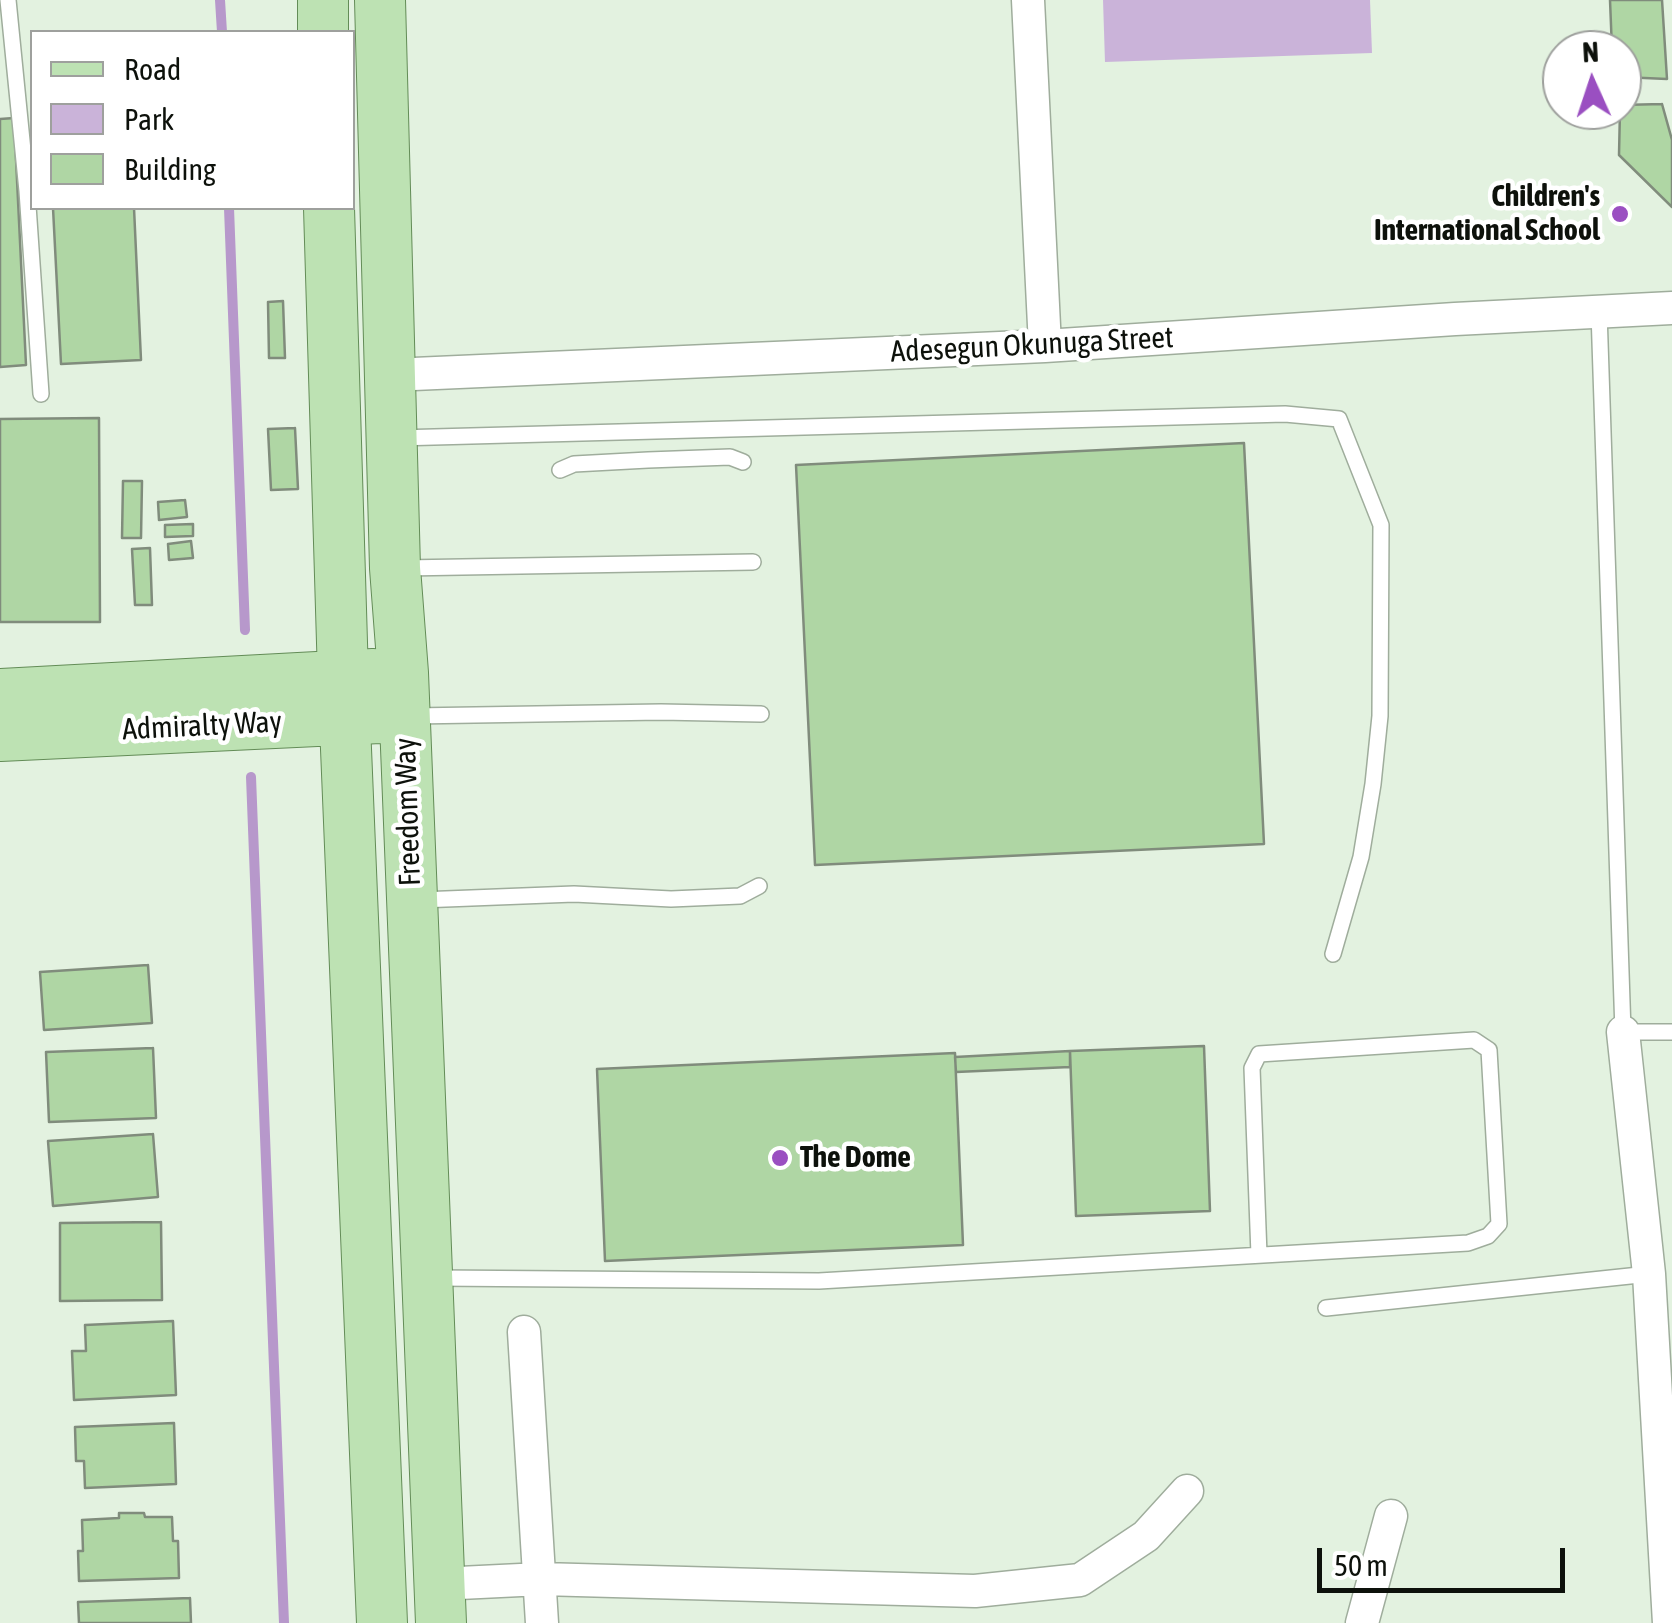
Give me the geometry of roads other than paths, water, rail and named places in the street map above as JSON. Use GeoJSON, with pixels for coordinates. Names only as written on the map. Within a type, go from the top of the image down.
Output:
{"type":"FeatureCollection","features":[{"type":"Feature","properties":{"kind":"main road"},"geometry":{"type":"LineString","coordinates":[[322,0],[324,30]]}},
{"type":"Feature","properties":{"kind":"main road","name":"Freedom Way"},"geometry":{"type":"LineString","coordinates":[[380,0],[395,568],[404,694],[440,1603]]}},
{"type":"Feature","properties":{"kind":"main road","name":"Freedom Way"},"geometry":{"type":"LineString","coordinates":[[329,210],[344,698],[382,1623]]}},
{"type":"Feature","properties":{"kind":"main road","name":"Admiralty Way"},"geometry":{"type":"LineString","coordinates":[[0,694],[344,698]]}},
{"type":"Feature","properties":{"kind":"main road","name":"Admiralty Way"},"geometry":{"type":"LineString","coordinates":[[0,736],[404,694]]}},
{"type":"Feature","properties":{"kind":"street"},"geometry":{"type":"LineString","coordinates":[[1028,0],[1044,346]]}},
{"type":"Feature","properties":{"kind":"street","name":"Adesegun Okunuga Street"},"geometry":{"type":"LineString","coordinates":[[391,375],[1044,346],[1672,308]]}},
{"type":"Feature","properties":{"kind":"street"},"geometry":{"type":"LineString","coordinates":[[1623,1032],[1649,1274],[1669,1623]]}},
{"type":"Feature","properties":{"kind":"street"},"geometry":{"type":"LineString","coordinates":[[524,1332],[542,1623]]}},
{"type":"Feature","properties":{"kind":"street"},"geometry":{"type":"LineString","coordinates":[[440,1603],[541,1579],[975,1590],[1080,1580],[1146,1536],[1187,1491]]}},
{"type":"Feature","properties":{"kind":"street"},"geometry":{"type":"LineString","coordinates":[[1362,1623],[1391,1516]]}},
{"type":"Feature","properties":{"kind":"lane"},"geometry":{"type":"LineString","coordinates":[[8,0],[27,190],[41,394]]}},
{"type":"Feature","properties":{"kind":"lane"},"geometry":{"type":"LineString","coordinates":[[1600,312],[1623,1032],[1672,1032]]}},
{"type":"Feature","properties":{"kind":"lane"},"geometry":{"type":"LineString","coordinates":[[392,438],[1285,414],[1339,419],[1381,526],[1380,696],[1373,784],[1360,857],[1333,954]]}},
{"type":"Feature","properties":{"kind":"lane"},"geometry":{"type":"LineString","coordinates":[[560,470],[574,464],[730,456],[743,462]]}},
{"type":"Feature","properties":{"kind":"lane"},"geometry":{"type":"LineString","coordinates":[[395,568],[753,562]]}},
{"type":"Feature","properties":{"kind":"lane"},"geometry":{"type":"LineString","coordinates":[[404,694],[661,712],[761,714]]}},
{"type":"Feature","properties":{"kind":"lane"},"geometry":{"type":"LineString","coordinates":[[411,900],[574,894],[671,900],[740,896],[759,886]]}},
{"type":"Feature","properties":{"kind":"lane"},"geometry":{"type":"LineString","coordinates":[[427,1278],[818,1280],[1259,1255],[1468,1243],[1488,1236],[1499,1224],[1488,1050],[1474,1040],[1259,1054],[1252,1068],[1259,1255]]}},
{"type":"Feature","properties":{"kind":"lane"},"geometry":{"type":"LineString","coordinates":[[1326,1308],[1649,1274]]}},
{"type":"Feature","properties":{"kind":"waterway"},"geometry":{"type":"LineString","coordinates":[[220,0],[222,30]]}},
{"type":"Feature","properties":{"kind":"waterway"},"geometry":{"type":"LineString","coordinates":[[229,210],[245,630]]}},
{"type":"Feature","properties":{"kind":"waterway"},"geometry":{"type":"LineString","coordinates":[[251,777],[284,1623]]}},
{"type":"Feature","properties":{"kind":"place","name":"Children's International School"},"geometry":{"type":"Point","coordinates":[1620,214]}},
{"type":"Feature","properties":{"kind":"place","name":"The Dome"},"geometry":{"type":"Point","coordinates":[780,1158]}}]}
